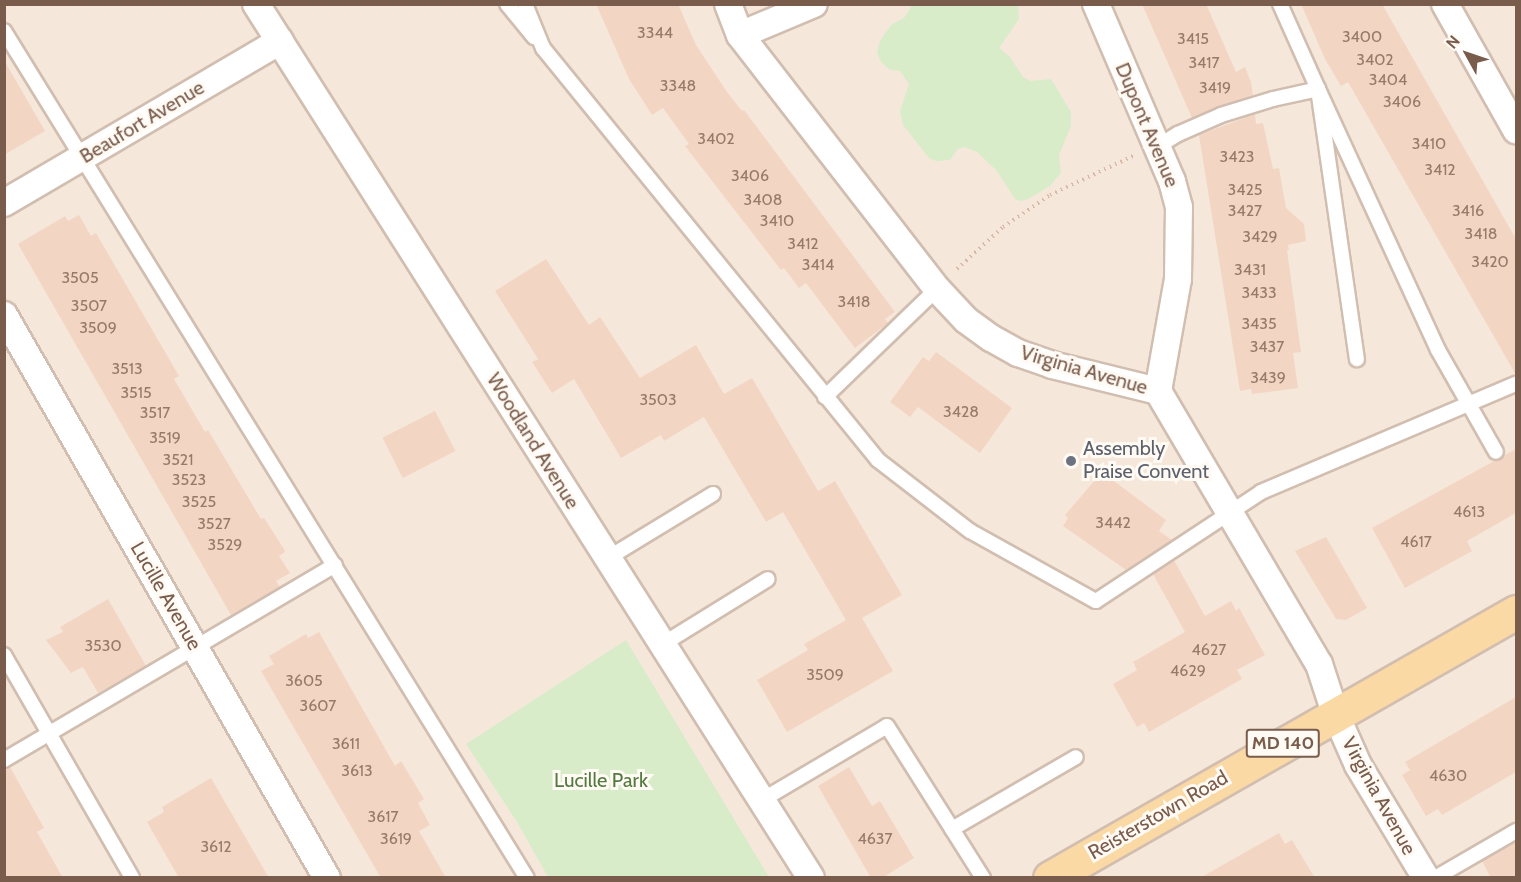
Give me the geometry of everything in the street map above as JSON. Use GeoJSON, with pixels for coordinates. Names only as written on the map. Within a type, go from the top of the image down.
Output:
{"type":"FeatureCollection","features":[{"type":"Feature","properties":{"kind":"main road","name":"Reisterstown Road"},"geometry":{"type":"LineString","coordinates":[[1050,878],[1335,713],[1516,612]]}},
{"type":"Feature","properties":{"kind":"street","name":"Woodland Avenue"},"geometry":{"type":"LineString","coordinates":[[256,4],[811,878]]}},
{"type":"Feature","properties":{"kind":"street","name":"Virginia Avenue"},"geometry":{"type":"LineString","coordinates":[[728,4],[740,35],[937,289],[966,320],[991,338],[1018,353],[1052,365],[1158,391],[1231,511],[1319,664],[1335,713],[1358,765],[1425,878]]}},
{"type":"Feature","properties":{"kind":"street"},"geometry":{"type":"LineString","coordinates":[[740,35],[814,4]]}},
{"type":"Feature","properties":{"kind":"street","name":"Dupont Avenue"},"geometry":{"type":"LineString","coordinates":[[1096,4],[1172,181],[1179,207],[1178,279],[1158,391]]}},
{"type":"Feature","properties":{"kind":"street"},"geometry":{"type":"LineString","coordinates":[[1445,4],[1516,130]]}},
{"type":"Feature","properties":{"kind":"street","name":"Beaufort Avenue"},"geometry":{"type":"LineString","coordinates":[[4,203],[280,41]]}},
{"type":"Feature","properties":{"kind":"street","name":"Lucille Avenue"},"geometry":{"type":"LineString","coordinates":[[4,315],[327,878]]}},
{"type":"Feature","properties":{"kind":"lane"},"geometry":{"type":"LineString","coordinates":[[507,4],[878,460],[970,531],[1096,601],[1262,492],[1516,384]]}},
{"type":"Feature","properties":{"kind":"lane"},"geometry":{"type":"LineString","coordinates":[[525,4],[543,48]]}},
{"type":"Feature","properties":{"kind":"lane"},"geometry":{"type":"LineString","coordinates":[[1280,4],[1438,350],[1496,452]]}},
{"type":"Feature","properties":{"kind":"lane"},"geometry":{"type":"LineString","coordinates":[[4,31],[84,156],[527,878]]}},
{"type":"Feature","properties":{"kind":"lane"},"geometry":{"type":"LineString","coordinates":[[1158,147],[1178,134],[1221,115],[1273,99],[1318,89]]}},
{"type":"Feature","properties":{"kind":"lane"},"geometry":{"type":"LineString","coordinates":[[1318,89],[1357,359]]}},
{"type":"Feature","properties":{"kind":"lane"},"geometry":{"type":"LineString","coordinates":[[825,397],[937,289]]}},
{"type":"Feature","properties":{"kind":"lane"},"geometry":{"type":"LineString","coordinates":[[608,558],[713,494]]}},
{"type":"Feature","properties":{"kind":"lane"},"geometry":{"type":"LineString","coordinates":[[4,760],[196,649],[335,565]]}},
{"type":"Feature","properties":{"kind":"lane"},"geometry":{"type":"LineString","coordinates":[[663,644],[768,579]]}},
{"type":"Feature","properties":{"kind":"lane"},"geometry":{"type":"LineString","coordinates":[[4,655],[132,878]]}},
{"type":"Feature","properties":{"kind":"lane"},"geometry":{"type":"LineString","coordinates":[[762,800],[887,726],[983,878]]}},
{"type":"Feature","properties":{"kind":"lane"},"geometry":{"type":"LineString","coordinates":[[952,829],[1076,757]]}},
{"type":"Feature","properties":{"kind":"lane"},"geometry":{"type":"LineString","coordinates":[[1435,878],[1516,831]]}},
{"type":"Feature","properties":{"kind":"path"},"geometry":{"type":"LineString","coordinates":[[937,289],[987,240],[1026,210],[1085,177],[1158,147]]}},
{"type":"Feature","properties":{"kind":"shaded area"},"geometry":{"type":"Polygon","coordinates":[[[5,5],[1516,5],[1516,877],[5,877],[5,5]]]}},
{"type":"Feature","properties":{"kind":"green space"},"geometry":{"type":"Polygon","coordinates":[[[912,5],[1018,5],[1019,19],[999,48],[1010,57],[1023,77],[1031,81],[1051,79],[1071,112],[1071,126],[1059,155],[1061,173],[1050,186],[1028,199],[1021,201],[1015,199],[997,171],[977,152],[964,147],[958,149],[950,160],[936,161],[929,158],[903,125],[900,111],[909,84],[900,71],[890,70],[881,62],[877,52],[880,41],[891,25],[904,18],[912,5]]]}},
{"type":"Feature","properties":{"kind":"green space","name":"Lucille Park"},"geometry":{"type":"Polygon","coordinates":[[[626,640],[769,877],[548,877],[517,822],[466,744],[626,640]]]}},
{"type":"Feature","properties":{"kind":"building"},"geometry":{"type":"Polygon","coordinates":[[[596,4],[678,4],[696,45],[727,92],[742,111],[744,110],[895,312],[885,319],[888,323],[855,348],[806,283],[799,288],[784,268],[781,270],[685,146],[689,144],[663,108],[652,115],[629,79],[596,4]]]}},
{"type":"Feature","properties":{"kind":"building"},"geometry":{"type":"Polygon","coordinates":[[[1142,4],[1206,4],[1236,72],[1245,67],[1253,96],[1192,118],[1142,4]]]}},
{"type":"Feature","properties":{"kind":"building"},"geometry":{"type":"Polygon","coordinates":[[[1301,4],[1382,4],[1516,239],[1516,375],[1348,82],[1341,86],[1325,59],[1301,4]]]}},
{"type":"Feature","properties":{"kind":"building"},"geometry":{"type":"Polygon","coordinates":[[[4,60],[45,131],[4,155],[4,60]]]}},
{"type":"Feature","properties":{"kind":"building"},"geometry":{"type":"Polygon","coordinates":[[[1255,114],[1256,124],[1263,123],[1273,169],[1279,168],[1286,208],[1304,224],[1306,241],[1288,245],[1289,250],[1287,250],[1301,352],[1293,353],[1298,388],[1252,394],[1251,389],[1240,391],[1199,135],[1255,114]]]}},
{"type":"Feature","properties":{"kind":"building"},"geometry":{"type":"Polygon","coordinates":[[[79,215],[91,236],[96,233],[179,376],[174,379],[205,432],[208,430],[261,519],[264,518],[284,549],[285,552],[279,556],[290,573],[276,581],[280,587],[231,615],[18,244],[65,216],[68,221],[79,215]]]}},
{"type":"Feature","properties":{"kind":"building"},"geometry":{"type":"Polygon","coordinates":[[[546,259],[589,325],[600,317],[640,378],[696,345],[724,394],[752,378],[818,491],[835,481],[902,595],[862,618],[893,671],[787,732],[757,680],[808,650],[804,644],[846,620],[783,512],[766,522],[704,417],[664,441],[661,435],[621,458],[574,379],[552,393],[532,362],[538,359],[495,291],[546,259]]]}},
{"type":"Feature","properties":{"kind":"building"},"geometry":{"type":"Polygon","coordinates":[[[936,352],[1012,408],[980,453],[918,407],[910,417],[890,402],[923,357],[929,361],[936,352]]]}},
{"type":"Feature","properties":{"kind":"building"},"geometry":{"type":"Polygon","coordinates":[[[435,411],[455,451],[403,478],[382,438],[435,411]]]}},
{"type":"Feature","properties":{"kind":"building"},"geometry":{"type":"Polygon","coordinates":[[[1516,449],[1516,513],[1467,541],[1472,551],[1405,588],[1372,528],[1516,449]]]}},
{"type":"Feature","properties":{"kind":"building"},"geometry":{"type":"Polygon","coordinates":[[[1102,472],[1166,520],[1159,531],[1172,540],[1126,570],[1063,526],[1068,518],[1065,515],[1102,472]]]}},
{"type":"Feature","properties":{"kind":"building"},"geometry":{"type":"Polygon","coordinates":[[[1326,537],[1367,608],[1346,620],[1336,619],[1295,551],[1326,537]]]}},
{"type":"Feature","properties":{"kind":"building"},"geometry":{"type":"Polygon","coordinates":[[[1174,560],[1205,616],[1231,601],[1236,611],[1239,608],[1265,655],[1237,670],[1242,679],[1149,732],[1144,723],[1137,727],[1113,684],[1137,670],[1133,662],[1185,632],[1153,574],[1174,560]]]}},
{"type":"Feature","properties":{"kind":"building"},"geometry":{"type":"Polygon","coordinates":[[[108,599],[146,666],[98,693],[83,667],[71,673],[46,640],[63,632],[60,627],[108,599]]]}},
{"type":"Feature","properties":{"kind":"building"},"geometry":{"type":"Polygon","coordinates":[[[319,632],[395,766],[401,761],[424,799],[418,803],[430,825],[419,831],[446,878],[381,878],[261,671],[274,664],[269,656],[306,634],[308,638],[319,632]]]}},
{"type":"Feature","properties":{"kind":"building"},"geometry":{"type":"Polygon","coordinates":[[[1516,697],[1516,772],[1442,815],[1438,809],[1426,816],[1402,775],[1410,770],[1405,762],[1516,697]]]}},
{"type":"Feature","properties":{"kind":"building"},"geometry":{"type":"Polygon","coordinates":[[[10,767],[44,828],[37,832],[63,878],[4,878],[4,769],[10,767]]]}},
{"type":"Feature","properties":{"kind":"building"},"geometry":{"type":"Polygon","coordinates":[[[849,767],[872,806],[880,801],[914,858],[882,878],[871,878],[818,786],[849,767]]]}},
{"type":"Feature","properties":{"kind":"building"},"geometry":{"type":"Polygon","coordinates":[[[211,778],[269,878],[179,878],[147,822],[164,812],[162,807],[211,778]]]}},
{"type":"Feature","properties":{"kind":"building"},"geometry":{"type":"Polygon","coordinates":[[[1279,833],[1285,844],[1292,840],[1315,878],[1200,878],[1279,833]]]}},
{"type":"Feature","properties":{"kind":"building"},"geometry":{"type":"Polygon","coordinates":[[[1516,841],[1516,878],[1491,878],[1482,861],[1516,841]]]}},
{"type":"Feature","properties":{"kind":"place","name":"Assembly Praise Convent"},"geometry":{"type":"Point","coordinates":[1071,461]}}]}
